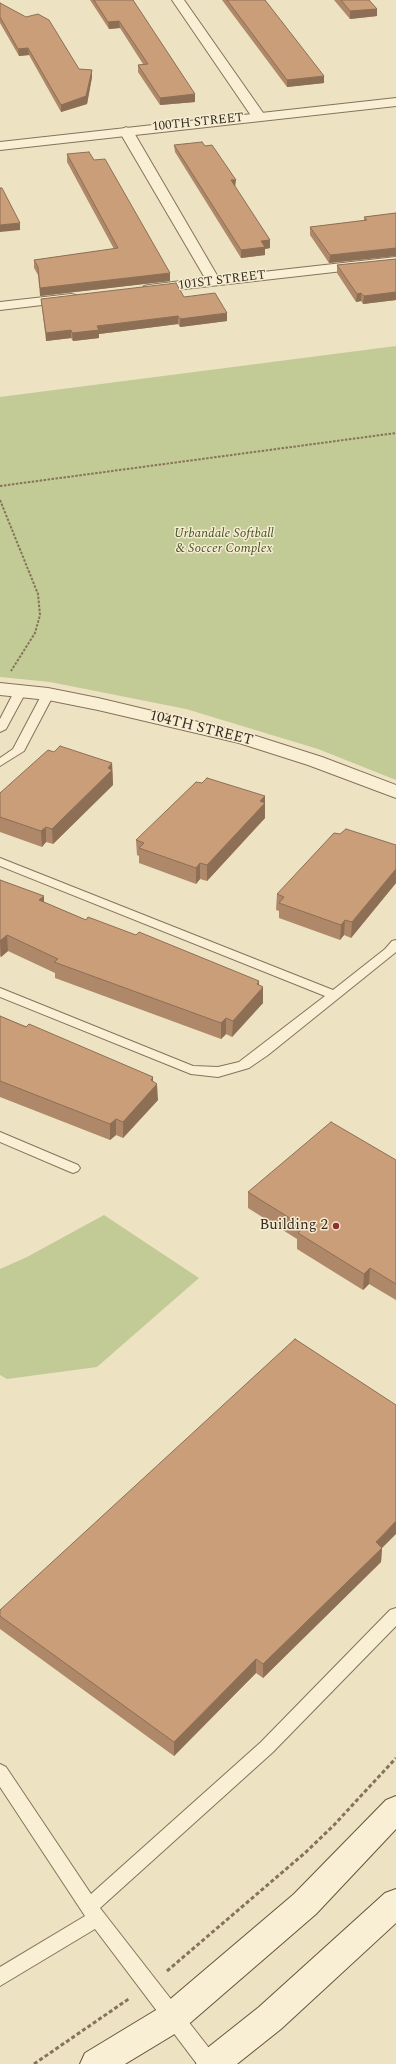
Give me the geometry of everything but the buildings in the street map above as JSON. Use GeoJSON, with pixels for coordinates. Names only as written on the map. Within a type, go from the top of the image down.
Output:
{"type":"FeatureCollection","features":[{"type":"Feature","properties":{"kind":"street"},"geometry":{"type":"LineString","coordinates":[[178,0],[259,117]]}},
{"type":"Feature","properties":{"kind":"street","name":"100TH STREET"},"geometry":{"type":"LineString","coordinates":[[0,146],[396,102]]}},
{"type":"Feature","properties":{"kind":"street"},"geometry":{"type":"LineString","coordinates":[[126,131],[214,282]]}},
{"type":"Feature","properties":{"kind":"street","name":"101ST STREET"},"geometry":{"type":"LineString","coordinates":[[132,291],[396,261]]}},
{"type":"Feature","properties":{"kind":"street"},"geometry":{"type":"LineString","coordinates":[[0,306],[86,297]]}},
{"type":"Feature","properties":{"kind":"street","name":"104TH STREET"},"geometry":{"type":"LineString","coordinates":[[4,682],[21,690],[166,718],[246,739],[314,761],[396,792]]}},
{"type":"Feature","properties":{"kind":"street"},"geometry":{"type":"LineString","coordinates":[[96,2064],[172,2018],[305,1904],[396,1809]]}},
{"type":"Feature","properties":{"kind":"street"},"geometry":{"type":"LineString","coordinates":[[211,2064],[270,2018],[396,1903]]}},
{"type":"Feature","properties":{"kind":"lane"},"geometry":{"type":"LineString","coordinates":[[0,729],[21,690]]}},
{"type":"Feature","properties":{"kind":"lane"},"geometry":{"type":"LineString","coordinates":[[0,763],[18,751],[48,694]]}},
{"type":"Feature","properties":{"kind":"lane"},"geometry":{"type":"LineString","coordinates":[[0,862],[334,995]]}},
{"type":"Feature","properties":{"kind":"lane"},"geometry":{"type":"LineString","coordinates":[[0,992],[191,1070],[218,1072],[244,1065],[263,1052],[389,952],[396,944]]}},
{"type":"Feature","properties":{"kind":"lane"},"geometry":{"type":"LineString","coordinates":[[0,1136],[73,1168]]}},
{"type":"Feature","properties":{"kind":"lane"},"geometry":{"type":"LineString","coordinates":[[0,1977],[93,1912],[267,1747],[396,1615]]}},
{"type":"Feature","properties":{"kind":"lane"},"geometry":{"type":"LineString","coordinates":[[0,1772],[93,1912],[147,1986],[211,2064]]}},
{"type":"Feature","properties":{"kind":"path"},"geometry":{"type":"LineString","coordinates":[[0,486],[396,433]]}},
{"type":"Feature","properties":{"kind":"path"},"geometry":{"type":"LineString","coordinates":[[0,500],[38,594],[40,615],[36,632],[4,682]]}},
{"type":"Feature","properties":{"kind":"path"},"geometry":{"type":"LineString","coordinates":[[34,2064],[147,1986],[181,1960],[334,1826],[396,1758]]}},
{"type":"Feature","properties":{"kind":"green space","name":"Urbandale Softball & Soccer Complex"},"geometry":{"type":"Polygon","coordinates":[[[396,346],[396,780],[318,749],[186,709],[50,682],[0,677],[0,397],[396,346]]]}},
{"type":"Feature","properties":{"kind":"green space"},"geometry":{"type":"Polygon","coordinates":[[[104,1215],[199,1278],[97,1367],[7,1379],[0,1375],[0,1269],[27,1257],[104,1215]]]}},
{"type":"Feature","properties":{"kind":"place","name":"Building 2"},"geometry":{"type":"Point","coordinates":[336,1226]}}]}
